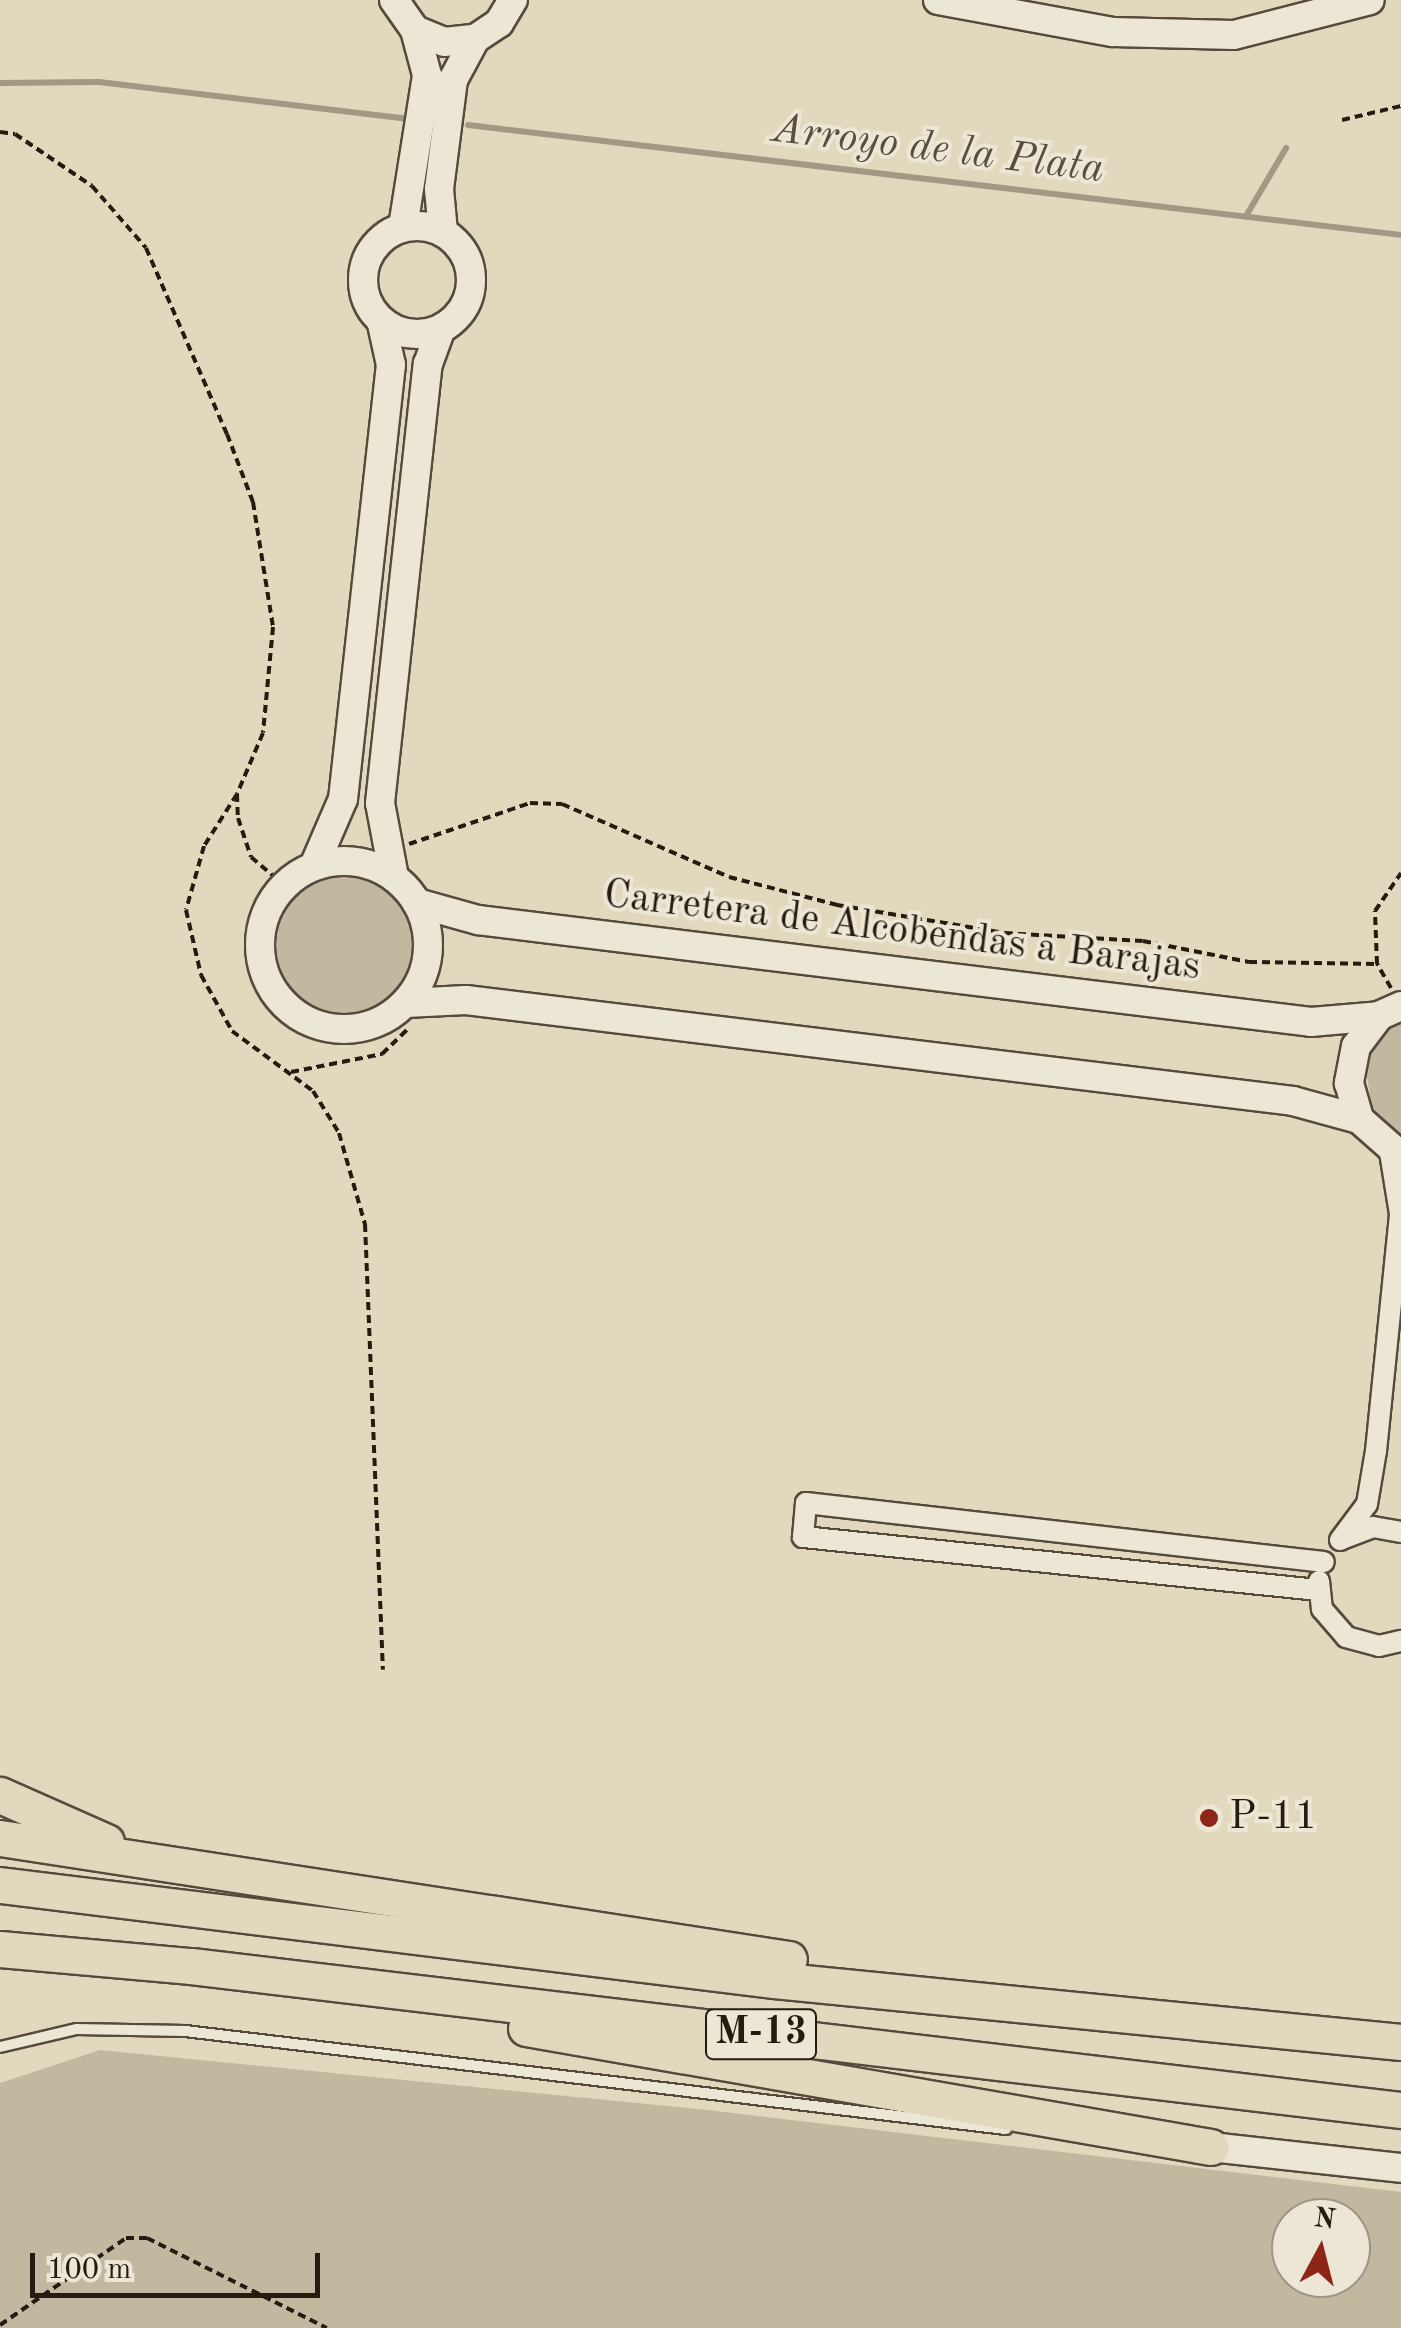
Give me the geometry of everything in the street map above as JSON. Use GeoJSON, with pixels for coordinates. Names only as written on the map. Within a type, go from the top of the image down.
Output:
{"type":"FeatureCollection","features":[{"type":"Feature","properties":{"kind":"highway"},"geometry":{"type":"LineString","coordinates":[[0,1795],[75,1832],[232,1874]]}},
{"type":"Feature","properties":{"kind":"highway"},"geometry":{"type":"LineString","coordinates":[[0,1838],[1131,2010]]}},
{"type":"Feature","properties":{"kind":"highway","name":"M-13"},"geometry":{"type":"LineString","coordinates":[[0,1885],[866,1991],[1131,2010],[1401,2042]]}},
{"type":"Feature","properties":{"kind":"highway","name":"M-13"},"geometry":{"type":"LineString","coordinates":[[0,1949],[121,1964],[191,1966],[1401,2110]]}},
{"type":"Feature","properties":{"kind":"highway"},"geometry":{"type":"LineString","coordinates":[[121,1964],[188,1981],[424,2012],[1211,2146]]}},
{"type":"Feature","properties":{"kind":"street"},"geometry":{"type":"LineString","coordinates":[[314,866],[343,799],[390,365],[382,324],[367,304],[362,280],[367,256],[403,227],[427,75],[415,30],[394,0]]}},
{"type":"Feature","properties":{"kind":"street"},"geometry":{"type":"LineString","coordinates":[[415,30],[444,42],[475,39],[500,23],[513,0]]}},
{"type":"Feature","properties":{"kind":"street"},"geometry":{"type":"LineString","coordinates":[[938,0],[1113,32],[1234,35],[1370,0]]}},
{"type":"Feature","properties":{"kind":"street"},"geometry":{"type":"LineString","coordinates":[[392,865],[314,866],[284,885],[262,920],[258,945],[273,992],[290,1011],[336,1030],[386,1020],[406,1004],[428,955],[418,903],[392,865],[380,803],[428,364],[440,331],[464,311],[472,290],[470,266],[444,232],[439,188],[453,80],[475,39]]}},
{"type":"Feature","properties":{"kind":"street"},"geometry":{"type":"LineString","coordinates":[[403,227],[444,232]]}},
{"type":"Feature","properties":{"kind":"street"},"geometry":{"type":"LineString","coordinates":[[382,324],[410,336],[440,331]]}},
{"type":"Feature","properties":{"kind":"street","name":"Carretera de Alcobendas a Barajas"},"geometry":{"type":"LineString","coordinates":[[418,903],[478,920],[1311,1022],[1392,1005]]}},
{"type":"Feature","properties":{"kind":"street"},"geometry":{"type":"LineString","coordinates":[[406,1004],[505,1005],[1293,1101],[1359,1119],[1396,1154],[1400,1214],[1376,1451],[1366,1504],[1324,1562],[1318,1590],[1332,1625],[1346,1637],[1379,1646],[1401,1641]]}},
{"type":"Feature","properties":{"kind":"street"},"geometry":{"type":"LineString","coordinates":[[1359,1119],[1349,1083],[1356,1046],[1392,1005]]}},
{"type":"Feature","properties":{"kind":"street"},"geometry":{"type":"LineString","coordinates":[[1318,1590],[803,1537],[806,1503],[1324,1562]]}},
{"type":"Feature","properties":{"kind":"street"},"geometry":{"type":"LineString","coordinates":[[1340,1540],[1373,1527],[1401,1532]]}},
{"type":"Feature","properties":{"kind":"street"},"geometry":{"type":"LineString","coordinates":[[1211,2146],[1401,2168]]}},
{"type":"Feature","properties":{"kind":"lane"},"geometry":{"type":"LineString","coordinates":[[0,2047],[76,2029],[185,2031],[1016,2130]]}},
{"type":"Feature","properties":{"kind":"lane"},"geometry":{"type":"LineString","coordinates":[[1036,2132],[1211,2146]]}},
{"type":"Feature","properties":{"kind":"path"},"geometry":{"type":"LineString","coordinates":[[1342,120],[1401,106]]}},
{"type":"Feature","properties":{"kind":"path"},"geometry":{"type":"LineString","coordinates":[[0,132],[15,134],[92,186],[146,248],[253,502],[274,628],[264,733],[237,794],[204,846],[186,910],[201,975],[232,1031],[313,1091],[340,1134],[365,1224],[383,1670]]}},
{"type":"Feature","properties":{"kind":"path"},"geometry":{"type":"LineString","coordinates":[[237,794],[251,857],[284,885]]}},
{"type":"Feature","properties":{"kind":"path"},"geometry":{"type":"LineString","coordinates":[[392,865],[449,825],[530,803],[562,804],[729,877],[837,906],[1004,932],[1143,941],[1249,962],[1377,964]]}},
{"type":"Feature","properties":{"kind":"path"},"geometry":{"type":"LineString","coordinates":[[1392,1005],[1377,964],[1375,911],[1401,873]]}},
{"type":"Feature","properties":{"kind":"path"},"geometry":{"type":"LineString","coordinates":[[0,2325],[126,2238],[148,2238],[326,2328]]}},
{"type":"Feature","properties":{"kind":"shaded area"},"geometry":{"type":"Polygon","coordinates":[[[344,873],[371,879],[395,894],[410,918],[416,945],[410,972],[395,996],[371,1011],[344,1017],[317,1011],[293,996],[278,972],[272,945],[278,918],[293,894],[317,879],[344,873]]]}},
{"type":"Feature","properties":{"kind":"shaded area"},"geometry":{"type":"Polygon","coordinates":[[[1401,1017],[1401,1140],[1373,1113],[1365,1066],[1373,1043],[1401,1017]]]}},
{"type":"Feature","properties":{"kind":"shaded area"},"geometry":{"type":"Polygon","coordinates":[[[100,2050],[708,2110],[1401,2192],[1401,2328],[0,2328],[0,2083],[100,2050]]]}},
{"type":"Feature","properties":{"kind":"waterway","name":"Arroyo de la Plata"},"geometry":{"type":"LineString","coordinates":[[0,83],[99,82],[403,118]]}},
{"type":"Feature","properties":{"kind":"waterway","name":"Arroyo de la Plata"},"geometry":{"type":"LineString","coordinates":[[468,125],[1401,235]]}},
{"type":"Feature","properties":{"kind":"waterway"},"geometry":{"type":"LineString","coordinates":[[1246,216],[1286,148]]}},
{"type":"Feature","properties":{"kind":"place","name":"P-11"},"geometry":{"type":"Point","coordinates":[1209,1818]}}]}
